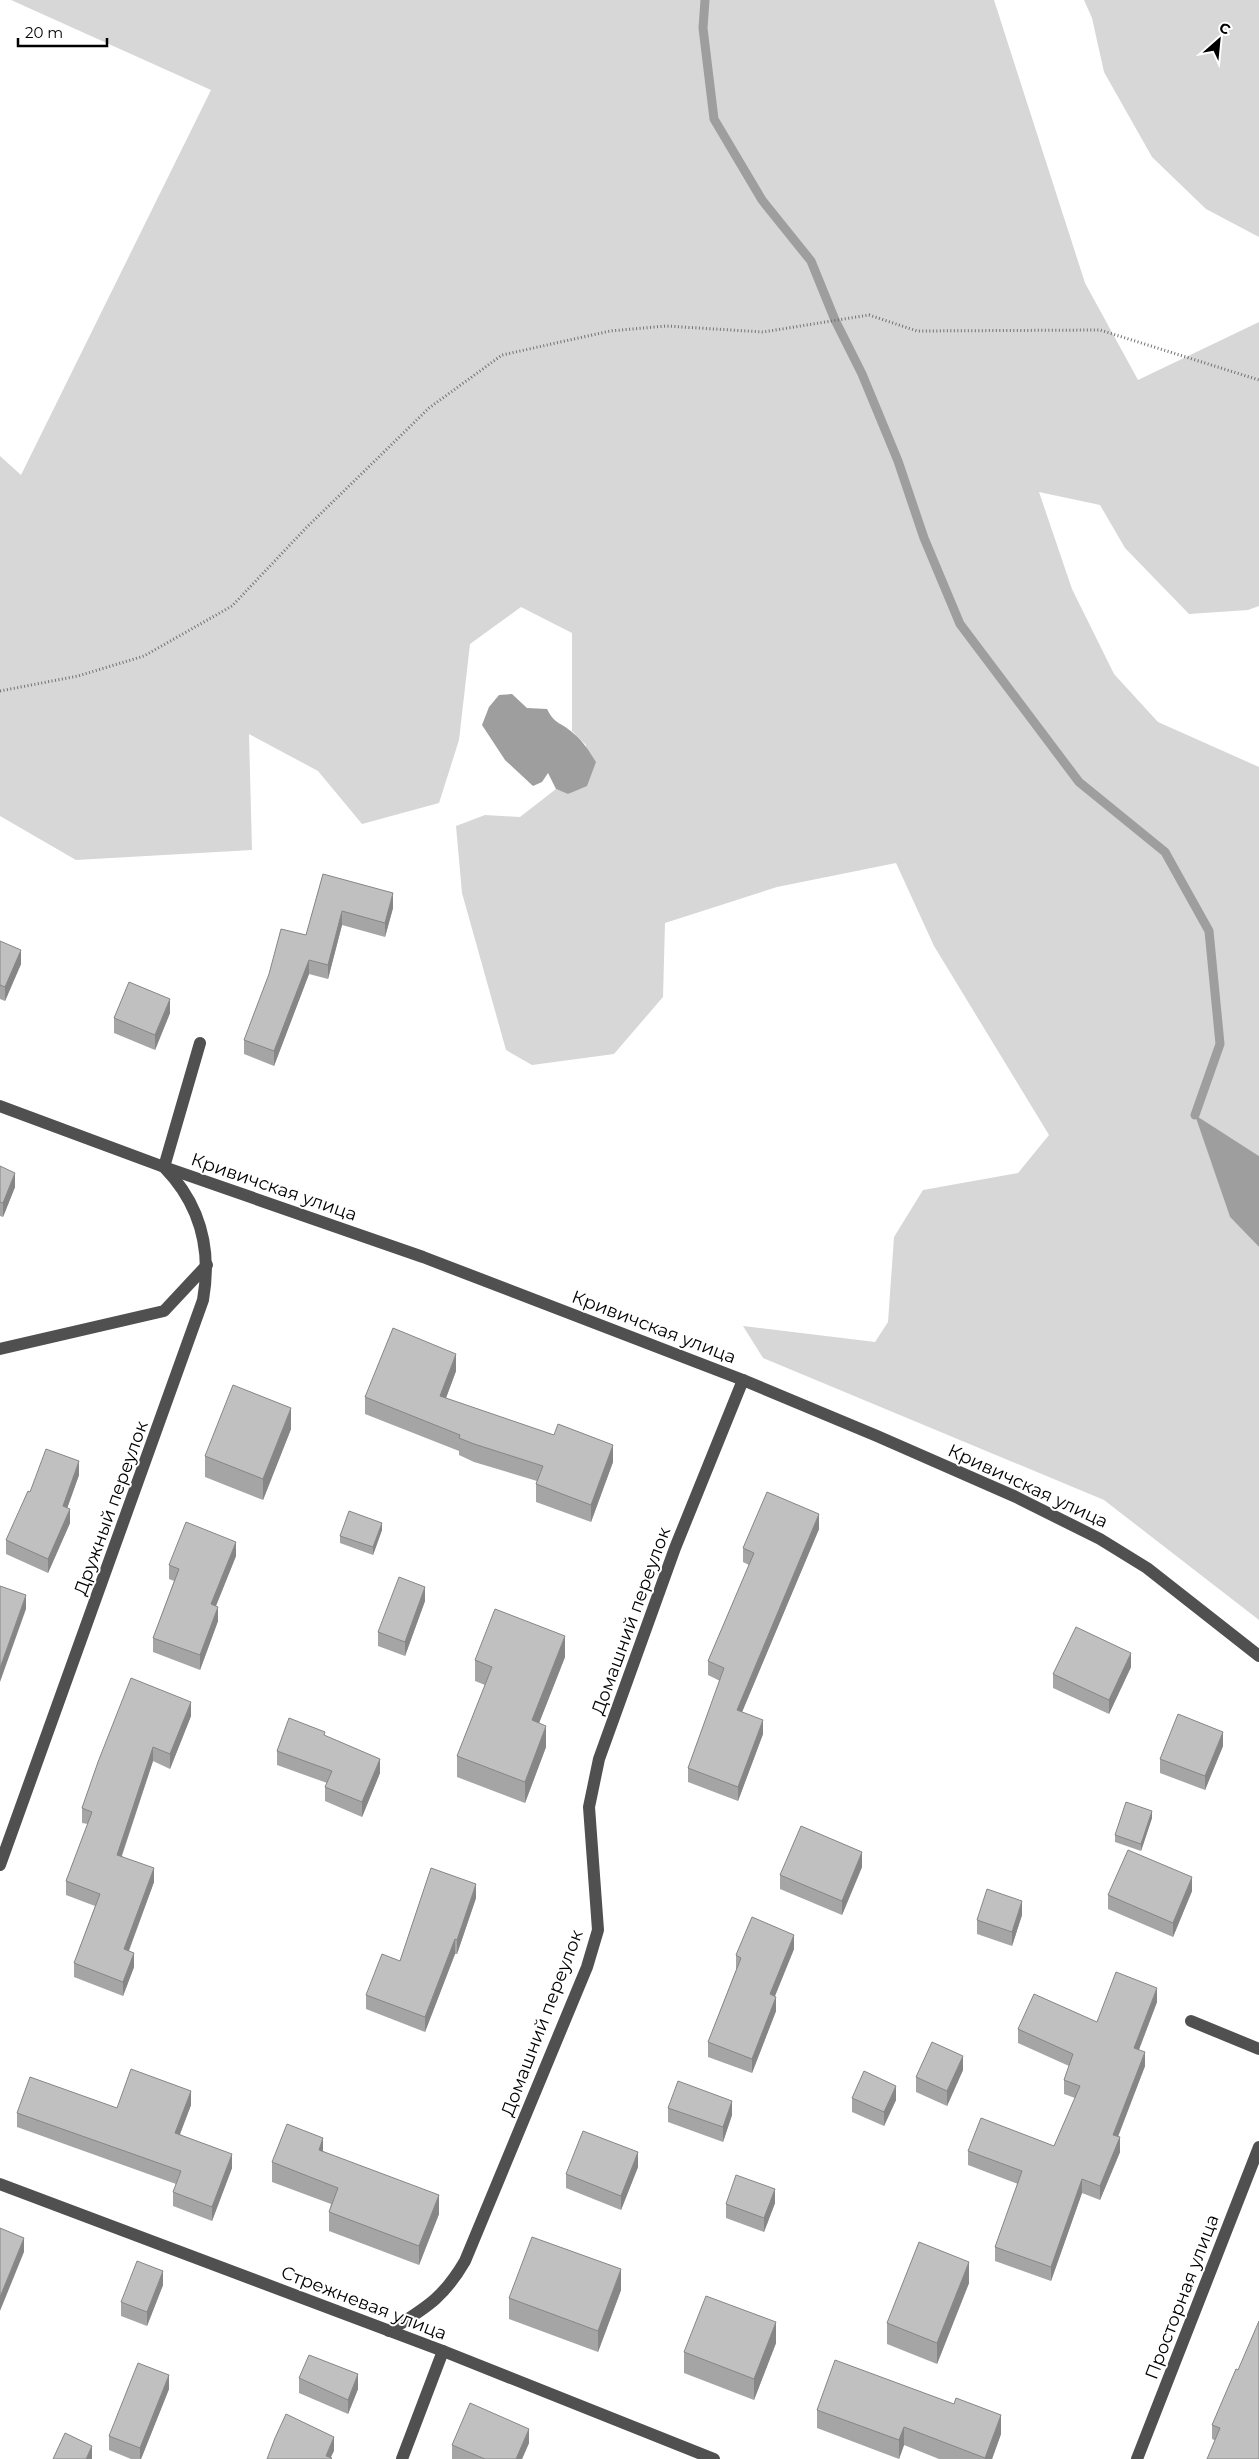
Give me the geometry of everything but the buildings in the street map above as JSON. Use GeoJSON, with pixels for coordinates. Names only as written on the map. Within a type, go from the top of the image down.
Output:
{"type":"FeatureCollection","features":[{"type":"Feature","properties":{"kind":"street"},"geometry":{"type":"LineString","coordinates":[[164,1167],[200,1043]]}},
{"type":"Feature","properties":{"kind":"street","name":"Кривичская улица"},"geometry":{"type":"LineString","coordinates":[[0,1106],[164,1167],[424,1257],[744,1380],[1016,1497],[1100,1539],[1147,1568],[1259,1656]]}},
{"type":"Feature","properties":{"kind":"street","name":"Дружный переулок"},"geometry":{"type":"LineString","coordinates":[[0,1864],[204,1300],[208,1265],[203,1234],[192,1205],[175,1178],[164,1167]]}},
{"type":"Feature","properties":{"kind":"street"},"geometry":{"type":"LineString","coordinates":[[0,1349],[164,1311],[208,1265]]}},
{"type":"Feature","properties":{"kind":"street","name":"Домашний переулок"},"geometry":{"type":"LineString","coordinates":[[389,2331],[434,2302],[454,2279],[465,2261],[587,1968],[598,1930],[589,1807],[599,1759],[675,1548],[744,1380]]}},
{"type":"Feature","properties":{"kind":"street"},"geometry":{"type":"LineString","coordinates":[[1191,2021],[1259,2049]]}},
{"type":"Feature","properties":{"kind":"street","name":"Просторная улица"},"geometry":{"type":"LineString","coordinates":[[1137,2459],[1259,2147]]}},
{"type":"Feature","properties":{"kind":"street","name":"Стрежневая улица"},"geometry":{"type":"LineString","coordinates":[[0,2184],[443,2351],[714,2459]]}},
{"type":"Feature","properties":{"kind":"street"},"geometry":{"type":"LineString","coordinates":[[402,2459],[443,2351]]}},
{"type":"Feature","properties":{"kind":"path"},"geometry":{"type":"LineString","coordinates":[[0,691],[78,676],[144,656],[232,606],[306,528],[429,408],[502,355],[610,331],[666,326],[763,332],[869,315],[917,331],[1100,330],[1259,380]]}},
{"type":"Feature","properties":{"kind":"shaded area"},"geometry":{"type":"Polygon","coordinates":[[[11,0],[994,0],[1085,283],[1138,380],[1259,322],[1259,606],[1248,610],[1189,614],[1125,548],[1100,505],[1039,492],[1072,589],[1114,674],[1158,722],[1259,767],[1259,1156],[1196,1116],[1230,1217],[1259,1247],[1259,1620],[1104,1500],[763,1358],[743,1326],[875,1342],[888,1322],[894,1237],[923,1190],[1018,1173],[1049,1135],[934,946],[896,863],[777,887],[665,923],[663,997],[614,1054],[532,1065],[506,1050],[462,893],[456,826],[485,815],[520,817],[556,789],[569,794],[586,745],[572,731],[572,633],[521,607],[470,644],[459,740],[439,803],[362,824],[318,771],[249,734],[252,850],[76,860],[0,816],[0,456],[21,475],[211,90],[11,0]]]}},
{"type":"Feature","properties":{"kind":"shaded area"},"geometry":{"type":"Polygon","coordinates":[[[1084,0],[1259,0],[1259,237],[1206,209],[1152,157],[1104,72],[1092,18],[1084,0]]]}},
{"type":"Feature","properties":{"kind":"shaded area"},"geometry":{"type":"Polygon","coordinates":[[[512,694],[527,708],[547,709],[556,721],[569,729],[583,743],[596,762],[587,786],[568,794],[556,789],[548,773],[542,782],[533,786],[505,760],[482,725],[489,707],[499,695],[512,694]]]}},
{"type":"Feature","properties":{"kind":"shaded area"},"geometry":{"type":"Polygon","coordinates":[[[1195,1115],[1259,1156],[1259,1247],[1230,1217],[1195,1115]]]}},
{"type":"Feature","properties":{"kind":"waterway"},"geometry":{"type":"LineString","coordinates":[[705,0],[703,28],[714,119],[762,200],[811,261],[835,320],[862,374],[898,461],[924,538],[960,624],[1079,782],[1165,852],[1209,931],[1220,1044],[1195,1115]]}}]}
